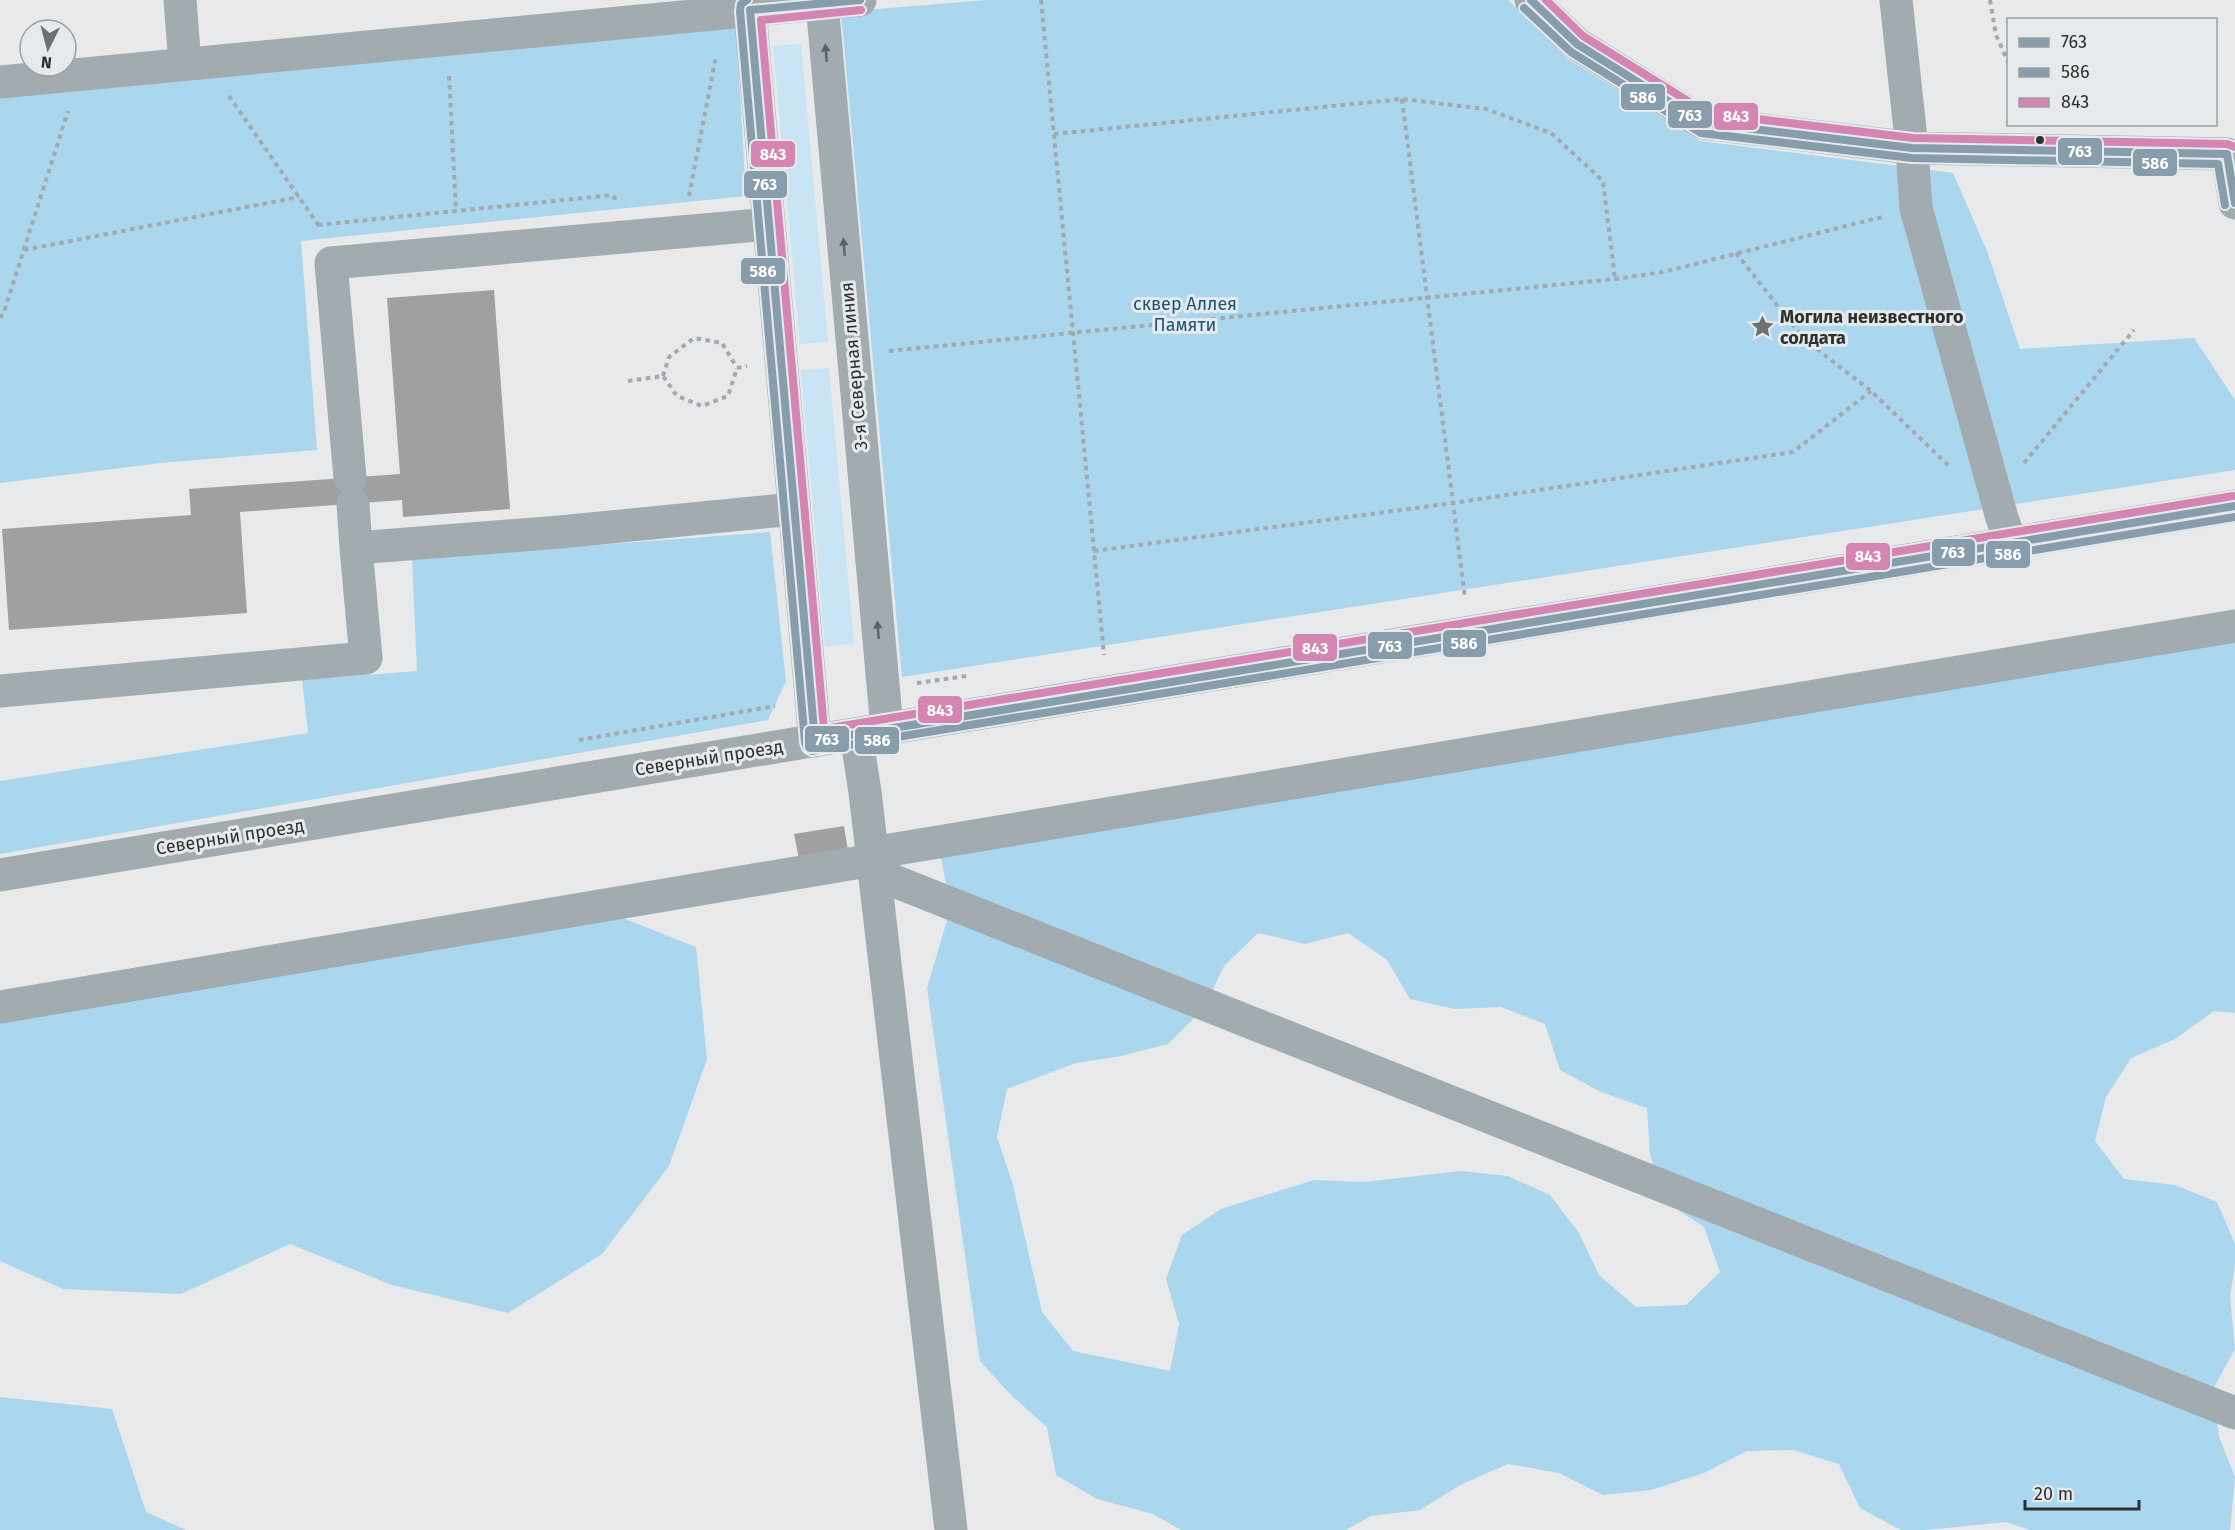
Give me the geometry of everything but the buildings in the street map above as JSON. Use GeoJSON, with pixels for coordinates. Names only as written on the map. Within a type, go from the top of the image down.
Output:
{"type":"FeatureCollection","features":[{"type":"Feature","properties":{"kind":"street"},"geometry":{"type":"LineString","coordinates":[[180,0],[194,63]]}},
{"type":"Feature","properties":{"kind":"street"},"geometry":{"type":"LineString","coordinates":[[0,82],[737,11],[788,3],[860,0]]}},
{"type":"Feature","properties":{"kind":"street"},"geometry":{"type":"LineString","coordinates":[[1531,0],[1577,45],[1703,123],[1912,148],[2231,154],[2235,202]]}},
{"type":"Feature","properties":{"kind":"street"},"geometry":{"type":"LineString","coordinates":[[1896,0],[1916,208],[2011,543]]}},
{"type":"Feature","properties":{"kind":"street","name":"3-я Северная линия"},"geometry":{"type":"LineString","coordinates":[[822,3],[854,355],[872,732],[873,862],[951,1530]]}},
{"type":"Feature","properties":{"kind":"street"},"geometry":{"type":"LineString","coordinates":[[737,11],[769,224],[815,741]]}},
{"type":"Feature","properties":{"kind":"street"},"geometry":{"type":"LineString","coordinates":[[0,691],[366,658],[331,263],[769,224]]}},
{"type":"Feature","properties":{"kind":"street","name":"Северный проезд"},"geometry":{"type":"LineString","coordinates":[[0,875],[2235,506]]}},
{"type":"Feature","properties":{"kind":"street"},"geometry":{"type":"LineString","coordinates":[[356,548],[560,532],[794,509]]}},
{"type":"Feature","properties":{"kind":"street"},"geometry":{"type":"LineString","coordinates":[[0,1007],[873,862],[2235,626]]}},
{"type":"Feature","properties":{"kind":"street"},"geometry":{"type":"LineString","coordinates":[[873,862],[2235,1413]]}},
{"type":"Feature","properties":{"kind":"path"},"geometry":{"type":"LineString","coordinates":[[1041,0],[1104,655]]}},
{"type":"Feature","properties":{"kind":"path"},"geometry":{"type":"LineString","coordinates":[[1990,0],[1996,35],[2007,60]]}},
{"type":"Feature","properties":{"kind":"path"},"geometry":{"type":"LineString","coordinates":[[682,232],[737,11]]}},
{"type":"Feature","properties":{"kind":"path"},"geometry":{"type":"LineString","coordinates":[[447,39],[456,210]]}},
{"type":"Feature","properties":{"kind":"path"},"geometry":{"type":"LineString","coordinates":[[194,63],[299,197],[346,262]]}},
{"type":"Feature","properties":{"kind":"path"},"geometry":{"type":"LineString","coordinates":[[0,318],[4,312],[82,74]]}},
{"type":"Feature","properties":{"kind":"path"},"geometry":{"type":"LineString","coordinates":[[1054,134],[1402,99],[1486,109],[1551,133],[1603,181],[1615,279]]}},
{"type":"Feature","properties":{"kind":"path"},"geometry":{"type":"LineString","coordinates":[[1402,99],[1466,601]]}},
{"type":"Feature","properties":{"kind":"path"},"geometry":{"type":"LineString","coordinates":[[24,250],[299,197]]}},
{"type":"Feature","properties":{"kind":"path"},"geometry":{"type":"LineString","coordinates":[[854,355],[1615,279],[1663,272],[1916,208]]}},
{"type":"Feature","properties":{"kind":"path"},"geometry":{"type":"LineString","coordinates":[[1736,253],[1804,339],[1871,391],[1953,470]]}},
{"type":"Feature","properties":{"kind":"path"},"geometry":{"type":"LineString","coordinates":[[1997,496],[2134,330]]}},
{"type":"Feature","properties":{"kind":"path"},"geometry":{"type":"LineString","coordinates":[[694,338],[722,343],[737,368],[728,396],[702,406],[677,396],[663,376],[669,357],[694,338]]}},
{"type":"Feature","properties":{"kind":"path"},"geometry":{"type":"LineString","coordinates":[[737,368],[781,361]]}},
{"type":"Feature","properties":{"kind":"path"},"geometry":{"type":"LineString","coordinates":[[628,381],[663,376]]}},
{"type":"Feature","properties":{"kind":"path"},"geometry":{"type":"LineString","coordinates":[[1094,551],[1453,502],[1793,452],[1871,391]]}},
{"type":"Feature","properties":{"kind":"shaded area"},"geometry":{"type":"Polygon","coordinates":[[[801,44],[828,342],[800,344],[773,46],[801,44]]]}},
{"type":"Feature","properties":{"kind":"shaded area"},"geometry":{"type":"Polygon","coordinates":[[[829,368],[854,644],[825,646],[801,370],[829,368]]]}},
{"type":"Feature","properties":{"kind":"green space","name":"сквер Аллея Памяти"},"geometry":{"type":"Polygon","coordinates":[[[986,0],[1508,0],[1568,59],[1700,141],[1953,173],[1987,251],[2020,349],[2194,338],[2235,400],[2235,470],[902,677],[841,12],[986,0]]]}},
{"type":"Feature","properties":{"kind":"green space"},"geometry":{"type":"Polygon","coordinates":[[[736,22],[746,196],[301,241],[317,450],[161,463],[0,483],[0,92],[736,22]]]}},
{"type":"Feature","properties":{"kind":"green space"},"geometry":{"type":"Polygon","coordinates":[[[770,532],[786,681],[768,720],[0,854],[0,781],[308,733],[302,680],[417,671],[412,559],[770,532]]]}},
{"type":"Feature","properties":{"kind":"green space"},"geometry":{"type":"Polygon","coordinates":[[[2235,641],[2235,1013],[2214,1011],[2175,1039],[2131,1058],[2106,1097],[2095,1141],[2124,1179],[2175,1185],[2217,1202],[2235,1244],[2235,1264],[2230,1297],[2235,1349],[2213,1389],[2219,1437],[2235,1477],[2230,1530],[2030,1530],[2006,1522],[1926,1530],[1901,1530],[1860,1508],[1839,1464],[1793,1450],[1747,1451],[1704,1473],[1651,1490],[1603,1495],[1559,1473],[1508,1464],[1462,1484],[1420,1510],[1371,1516],[1346,1530],[1181,1530],[1153,1514],[1097,1499],[1056,1475],[1047,1427],[1012,1396],[980,1361],[927,988],[951,907],[941,858],[2235,641]],[[1258,933],[1224,966],[1204,1008],[1168,1044],[1121,1056],[1076,1063],[1007,1089],[997,1137],[1013,1185],[1042,1312],[1073,1351],[1170,1371],[1179,1324],[1166,1279],[1182,1235],[1221,1209],[1314,1180],[1364,1182],[1461,1171],[1508,1176],[1550,1195],[1579,1233],[1599,1275],[1636,1307],[1686,1305],[1720,1272],[1704,1227],[1663,1200],[1650,1154],[1647,1108],[1601,1092],[1560,1070],[1545,1024],[1501,1007],[1455,1009],[1410,999],[1387,960],[1348,933],[1305,944],[1258,933]]]}},
{"type":"Feature","properties":{"kind":"green space"},"geometry":{"type":"Polygon","coordinates":[[[615,915],[696,947],[707,1059],[669,1166],[602,1254],[508,1313],[392,1285],[290,1244],[181,1294],[63,1289],[0,1261],[0,1022],[615,915]]]}},
{"type":"Feature","properties":{"kind":"green space"},"geometry":{"type":"Polygon","coordinates":[[[0,1397],[112,1409],[146,1512],[186,1530],[0,1530],[0,1397]]]}},
{"type":"Feature","properties":{"kind":"transit line","name":"586"},"geometry":{"type":"LineString","coordinates":[[747,0],[741,4],[740,11],[805,742],[807,748],[812,751],[2235,517]]}},
{"type":"Feature","properties":{"kind":"transit line","name":"763"},"geometry":{"type":"LineString","coordinates":[[860,0],[750,10],[815,741],[2235,506]]}},
{"type":"Feature","properties":{"kind":"transit line","name":"763"},"geometry":{"type":"LineString","coordinates":[[1531,0],[1577,44],[1703,123],[1912,148],[2227,154],[2235,203]]}},
{"type":"Feature","properties":{"kind":"transit line","name":"843"},"geometry":{"type":"LineString","coordinates":[[1546,0],[1583,36],[1707,113],[1913,138],[2227,144],[2235,147]]}},
{"type":"Feature","properties":{"kind":"transit line","name":"586"},"geometry":{"type":"LineString","coordinates":[[1524,8],[1571,52],[1701,133],[1912,158],[2218,164],[2225,205]]}},
{"type":"Feature","properties":{"kind":"transit line","name":"843"},"geometry":{"type":"LineString","coordinates":[[861,10],[761,20],[824,729],[2233,496]]}},
{"type":"Feature","properties":{"kind":"place","name":"Могила неизвестного солдата"},"geometry":{"type":"Point","coordinates":[1762,327]}}]}
